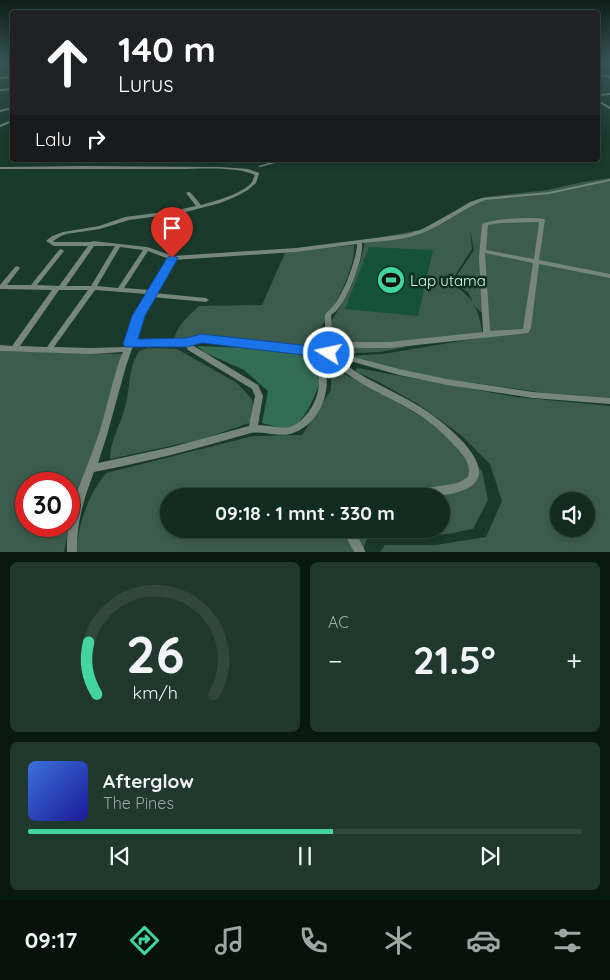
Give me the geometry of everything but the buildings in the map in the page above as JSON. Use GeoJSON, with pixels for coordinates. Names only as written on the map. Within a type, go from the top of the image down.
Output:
{"type":"FeatureCollection","features":[{"type":"Feature","properties":{"kind":"street"},"geometry":{"type":"LineString","coordinates":[[254,173],[259,163]]}},
{"type":"Feature","properties":{"kind":"street"},"geometry":{"type":"LineString","coordinates":[[0,168],[221,168],[254,173]]}},
{"type":"Feature","properties":{"kind":"street"},"geometry":{"type":"LineString","coordinates":[[254,173],[257,176],[251,187],[200,207],[164,214],[126,218],[98,228],[60,234],[49,241],[54,244],[93,243],[147,249],[172,258],[360,244],[418,234],[484,199],[549,193],[610,180]]}},
{"type":"Feature","properties":{"kind":"street"},"geometry":{"type":"LineString","coordinates":[[188,193],[200,207]]}},
{"type":"Feature","properties":{"kind":"street"},"geometry":{"type":"LineString","coordinates":[[341,356],[343,351],[353,346],[389,345],[526,330],[542,220],[501,220],[484,224],[484,298],[487,334]]}},
{"type":"Feature","properties":{"kind":"street"},"geometry":{"type":"LineString","coordinates":[[14,348],[93,243]]}},
{"type":"Feature","properties":{"kind":"street"},"geometry":{"type":"LineString","coordinates":[[360,244],[361,248],[354,269],[336,307],[328,315],[330,353],[334,360],[354,374],[430,418],[469,455],[474,468],[472,480],[460,487],[450,489]]}},
{"type":"Feature","properties":{"kind":"street"},"geometry":{"type":"LineString","coordinates":[[49,349],[93,288],[118,246]]}},
{"type":"Feature","properties":{"kind":"street"},"geometry":{"type":"LineString","coordinates":[[120,290],[147,249]]}},
{"type":"Feature","properties":{"kind":"street"},"geometry":{"type":"LineString","coordinates":[[32,288],[61,251]]}},
{"type":"Feature","properties":{"kind":"street"},"geometry":{"type":"LineString","coordinates":[[483,251],[610,276]]}},
{"type":"Feature","properties":{"kind":"street"},"geometry":{"type":"LineString","coordinates":[[72,552],[70,535],[103,435],[138,316],[172,258]]}},
{"type":"Feature","properties":{"kind":"street"},"geometry":{"type":"LineString","coordinates":[[0,287],[17,268]]}},
{"type":"Feature","properties":{"kind":"street"},"geometry":{"type":"LineString","coordinates":[[0,287],[93,288],[206,300]]}},
{"type":"Feature","properties":{"kind":"street"},"geometry":{"type":"LineString","coordinates":[[0,348],[91,351],[128,346],[187,342],[201,338],[330,353],[447,382],[533,395],[610,401]]}},
{"type":"Feature","properties":{"kind":"street"},"geometry":{"type":"LineString","coordinates":[[187,342],[191,348],[255,388],[259,396],[253,428]]}},
{"type":"Feature","properties":{"kind":"street"},"geometry":{"type":"LineString","coordinates":[[92,468],[183,450],[253,428],[281,432],[295,428],[307,421],[323,389],[324,375],[321,365],[311,350]]}},
{"type":"Feature","properties":{"kind":"street"},"geometry":{"type":"LineString","coordinates":[[353,538],[361,552]]}},
{"type":"Feature","properties":{"kind":"green space"},"geometry":{"type":"Polygon","coordinates":[[[610,178],[610,398],[546,393],[439,378],[350,359],[349,356],[383,354],[485,337],[482,313],[475,307],[479,315],[482,332],[380,352],[357,353],[312,349],[345,298],[358,269],[365,240],[420,230],[469,202],[485,197],[547,190],[610,178]],[[470,229],[472,249],[450,283],[469,297],[472,302],[468,292],[452,283],[474,250],[470,229]]]}},
{"type":"Feature","properties":{"kind":"green space"},"geometry":{"type":"Polygon","coordinates":[[[354,245],[350,271],[344,285],[329,314],[306,350],[248,342],[174,341],[177,331],[199,306],[262,305],[285,253],[354,245]]]}},
{"type":"Feature","properties":{"kind":"green space"},"geometry":{"type":"Polygon","coordinates":[[[197,346],[244,348],[302,355],[320,380],[319,385],[301,420],[293,427],[282,428],[262,423],[268,391],[244,370],[206,353],[197,346]]]}},
{"type":"Feature","properties":{"kind":"green space"},"geometry":{"type":"Polygon","coordinates":[[[148,348],[177,349],[237,383],[252,399],[254,415],[249,423],[203,439],[110,459],[114,438],[126,403],[133,363],[139,351],[148,348]]]}},
{"type":"Feature","properties":{"kind":"green space"},"geometry":{"type":"Polygon","coordinates":[[[0,351],[122,354],[125,357],[87,480],[80,495],[80,472],[15,472],[15,537],[67,537],[64,552],[0,552],[0,351]]]}},
{"type":"Feature","properties":{"kind":"green space"},"geometry":{"type":"Polygon","coordinates":[[[315,358],[324,358],[342,373],[427,420],[455,444],[482,471],[488,500],[473,529],[450,534],[450,488],[160,488],[160,538],[367,538],[362,552],[76,552],[85,510],[94,491],[106,473],[253,436],[302,435],[331,390],[331,375],[315,358]]]}},
{"type":"Feature","properties":{"kind":"green space"},"geometry":{"type":"Polygon","coordinates":[[[357,368],[516,397],[610,406],[610,552],[380,552],[385,545],[436,545],[486,537],[502,501],[490,464],[461,435],[418,404],[355,371],[357,368]]]}},
{"type":"Feature","properties":{"kind":"place","name":"Lap utama"},"geometry":{"type":"Point","coordinates":[391,280]}},
{"type":"Feature","properties":{"kind":"route"},"geometry":{"type":"LineString","coordinates":[[172,258],[138,316],[130,344],[187,342],[201,338],[329,353]]}}]}
